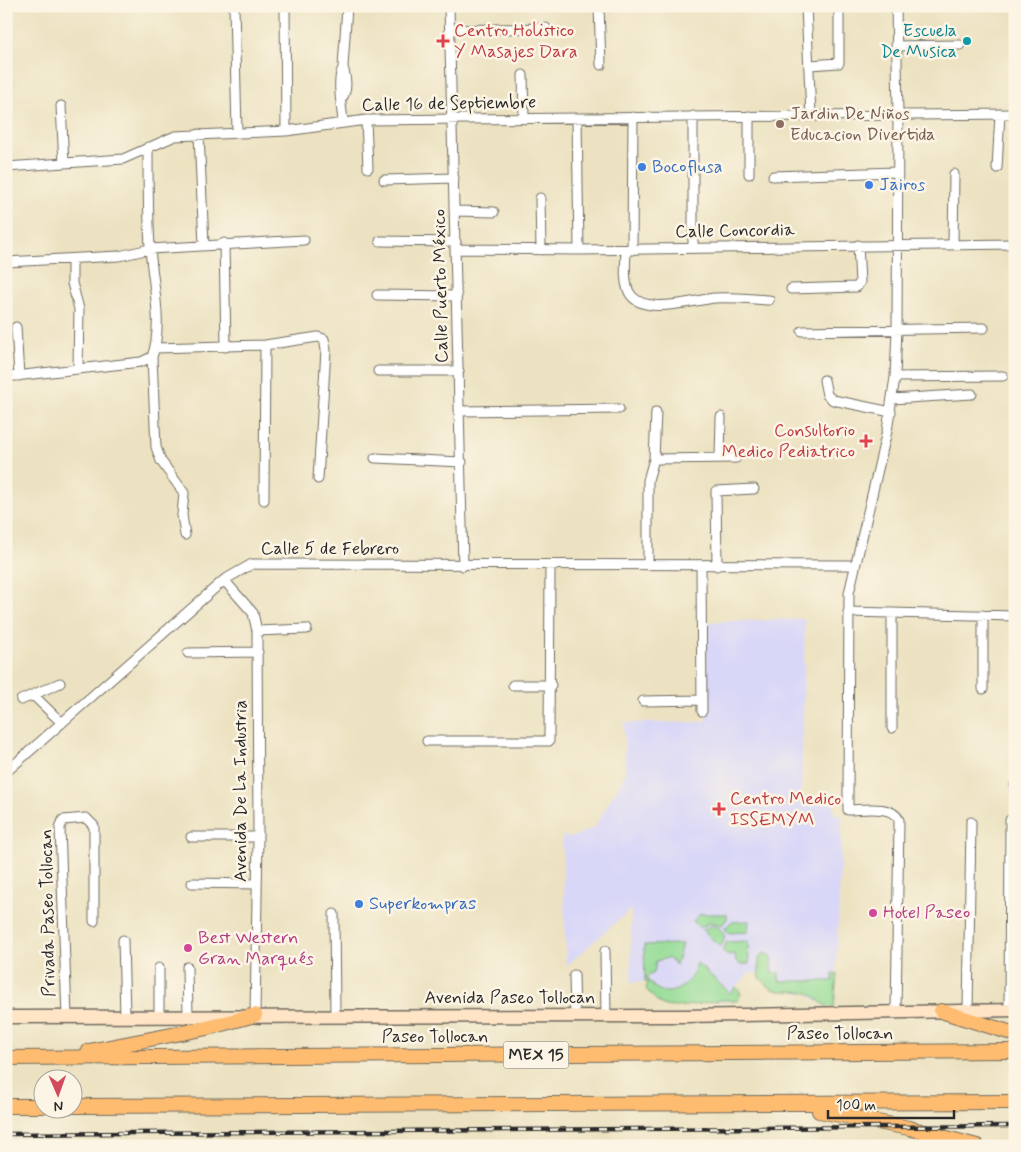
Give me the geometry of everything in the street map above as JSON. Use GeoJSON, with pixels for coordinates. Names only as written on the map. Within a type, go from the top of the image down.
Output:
{"type":"FeatureCollection","features":[{"type":"Feature","properties":{"kind":"highway"},"geometry":{"type":"LineString","coordinates":[[941,1011],[1015,1034]]}},
{"type":"Feature","properties":{"kind":"highway"},"geometry":{"type":"LineString","coordinates":[[57,1058],[207,1028],[255,1015]]}},
{"type":"Feature","properties":{"kind":"highway","name":"Paseo Tollocan"},"geometry":{"type":"LineString","coordinates":[[6,1058],[1015,1052]]}},
{"type":"Feature","properties":{"kind":"highway"},"geometry":{"type":"LineString","coordinates":[[82,1106],[777,1105],[1015,1102]]}},
{"type":"Feature","properties":{"kind":"highway"},"geometry":{"type":"LineString","coordinates":[[777,1105],[900,1126],[977,1146]]}},
{"type":"Feature","properties":{"kind":"highway"},"geometry":{"type":"LineString","coordinates":[[6,1106],[32,1106]]}},
{"type":"Feature","properties":{"kind":"main road","name":"Avenida Paseo Tollocan"},"geometry":{"type":"LineString","coordinates":[[6,1017],[255,1015],[606,1016],[1012,1010]]}},
{"type":"Feature","properties":{"kind":"street"},"geometry":{"type":"LineString","coordinates":[[234,6],[237,133]]}},
{"type":"Feature","properties":{"kind":"street"},"geometry":{"type":"LineString","coordinates":[[343,122],[340,74],[343,67],[347,6]]}},
{"type":"Feature","properties":{"kind":"street","name":"Calle Puerto México"},"geometry":{"type":"LineString","coordinates":[[449,6],[462,462],[463,566]]}},
{"type":"Feature","properties":{"kind":"street"},"geometry":{"type":"LineString","coordinates":[[599,6],[601,65]]}},
{"type":"Feature","properties":{"kind":"street"},"geometry":{"type":"LineString","coordinates":[[806,6],[811,115]]}},
{"type":"Feature","properties":{"kind":"street"},"geometry":{"type":"LineString","coordinates":[[809,66],[839,63],[839,6]]}},
{"type":"Feature","properties":{"kind":"street"},"geometry":{"type":"LineString","coordinates":[[896,6],[898,114],[895,377],[891,412],[854,565],[848,612],[848,810],[892,811],[897,816],[900,825],[896,1012]]}},
{"type":"Feature","properties":{"kind":"street"},"geometry":{"type":"LineString","coordinates":[[285,8],[286,131]]}},
{"type":"Feature","properties":{"kind":"street"},"geometry":{"type":"LineString","coordinates":[[450,30],[546,28]]}},
{"type":"Feature","properties":{"kind":"street"},"geometry":{"type":"LineString","coordinates":[[896,46],[960,44]]}},
{"type":"Feature","properties":{"kind":"street"},"geometry":{"type":"LineString","coordinates":[[523,75],[524,119]]}},
{"type":"Feature","properties":{"kind":"street"},"geometry":{"type":"LineString","coordinates":[[61,106],[64,163]]}},
{"type":"Feature","properties":{"kind":"street"},"geometry":{"type":"LineString","coordinates":[[998,168],[1000,114]]}},
{"type":"Feature","properties":{"kind":"street","name":"Calle 16 de Septiembre"},"geometry":{"type":"LineString","coordinates":[[6,168],[123,159],[168,137],[286,131],[366,120],[1015,114]]}},
{"type":"Feature","properties":{"kind":"street"},"geometry":{"type":"LineString","coordinates":[[693,116],[693,248]]}},
{"type":"Feature","properties":{"kind":"street"},"geometry":{"type":"LineString","coordinates":[[749,116],[749,174]]}},
{"type":"Feature","properties":{"kind":"street"},"geometry":{"type":"LineString","coordinates":[[633,117],[627,288],[634,298],[644,304],[685,303],[721,298],[769,300]]}},
{"type":"Feature","properties":{"kind":"street"},"geometry":{"type":"LineString","coordinates":[[577,118],[579,250]]}},
{"type":"Feature","properties":{"kind":"street"},"geometry":{"type":"LineString","coordinates":[[366,120],[368,168]]}},
{"type":"Feature","properties":{"kind":"street"},"geometry":{"type":"LineString","coordinates":[[199,134],[204,245]]}},
{"type":"Feature","properties":{"kind":"street"},"geometry":{"type":"LineString","coordinates":[[148,147],[150,249],[155,287],[153,352],[156,447],[161,461],[184,493],[182,515],[185,535]]}},
{"type":"Feature","properties":{"kind":"street"},"geometry":{"type":"LineString","coordinates":[[774,176],[897,172]]}},
{"type":"Feature","properties":{"kind":"street"},"geometry":{"type":"LineString","coordinates":[[953,244],[954,174]]}},
{"type":"Feature","properties":{"kind":"street"},"geometry":{"type":"LineString","coordinates":[[384,180],[454,178]]}},
{"type":"Feature","properties":{"kind":"street"},"geometry":{"type":"LineString","coordinates":[[540,198],[541,250]]}},
{"type":"Feature","properties":{"kind":"street"},"geometry":{"type":"LineString","coordinates":[[455,211],[494,212]]}},
{"type":"Feature","properties":{"kind":"street"},"geometry":{"type":"LineString","coordinates":[[6,262],[127,256],[150,249],[224,243],[304,240]]}},
{"type":"Feature","properties":{"kind":"street","name":"Calle Concordia"},"geometry":{"type":"LineString","coordinates":[[380,242],[541,250],[1015,244]]}},
{"type":"Feature","properties":{"kind":"street"},"geometry":{"type":"LineString","coordinates":[[224,243],[226,347]]}},
{"type":"Feature","properties":{"kind":"street"},"geometry":{"type":"LineString","coordinates":[[791,289],[857,287],[860,282],[858,245]]}},
{"type":"Feature","properties":{"kind":"street"},"geometry":{"type":"LineString","coordinates":[[72,259],[72,283],[79,309],[78,369]]}},
{"type":"Feature","properties":{"kind":"street"},"geometry":{"type":"LineString","coordinates":[[377,295],[457,296]]}},
{"type":"Feature","properties":{"kind":"street"},"geometry":{"type":"LineString","coordinates":[[16,326],[19,376]]}},
{"type":"Feature","properties":{"kind":"street"},"geometry":{"type":"LineString","coordinates":[[802,331],[984,328]]}},
{"type":"Feature","properties":{"kind":"street"},"geometry":{"type":"LineString","coordinates":[[6,377],[141,362],[153,352],[266,345],[318,337],[326,342],[318,479]]}},
{"type":"Feature","properties":{"kind":"street"},"geometry":{"type":"LineString","coordinates":[[264,500],[266,345]]}},
{"type":"Feature","properties":{"kind":"street"},"geometry":{"type":"LineString","coordinates":[[378,370],[459,371]]}},
{"type":"Feature","properties":{"kind":"street"},"geometry":{"type":"LineString","coordinates":[[895,377],[1003,376]]}},
{"type":"Feature","properties":{"kind":"street"},"geometry":{"type":"LineString","coordinates":[[824,380],[827,395],[833,400],[891,412]]}},
{"type":"Feature","properties":{"kind":"street"},"geometry":{"type":"LineString","coordinates":[[892,399],[972,394]]}},
{"type":"Feature","properties":{"kind":"street"},"geometry":{"type":"LineString","coordinates":[[460,411],[619,409]]}},
{"type":"Feature","properties":{"kind":"street"},"geometry":{"type":"LineString","coordinates":[[648,565],[648,480],[654,459],[656,412]]}},
{"type":"Feature","properties":{"kind":"street"},"geometry":{"type":"LineString","coordinates":[[720,417],[720,458]]}},
{"type":"Feature","properties":{"kind":"street"},"geometry":{"type":"LineString","coordinates":[[374,458],[462,462]]}},
{"type":"Feature","properties":{"kind":"street"},"geometry":{"type":"LineString","coordinates":[[654,459],[736,458]]}},
{"type":"Feature","properties":{"kind":"street"},"geometry":{"type":"LineString","coordinates":[[717,566],[716,491],[754,488]]}},
{"type":"Feature","properties":{"kind":"street","name":"Calle 5 de Febrero"},"geometry":{"type":"LineString","coordinates":[[8,767],[62,723],[224,580],[247,566],[258,564],[463,566],[854,565]]}},
{"type":"Feature","properties":{"kind":"street"},"geometry":{"type":"LineString","coordinates":[[427,741],[549,741],[550,565]]}},
{"type":"Feature","properties":{"kind":"street"},"geometry":{"type":"LineString","coordinates":[[702,566],[702,711]]}},
{"type":"Feature","properties":{"kind":"street","name":"Avenida De La Industria"},"geometry":{"type":"LineString","coordinates":[[224,580],[254,613],[257,631],[258,837],[255,1015]]}},
{"type":"Feature","properties":{"kind":"street"},"geometry":{"type":"LineString","coordinates":[[848,612],[1015,616]]}},
{"type":"Feature","properties":{"kind":"street"},"geometry":{"type":"LineString","coordinates":[[892,613],[892,728]]}},
{"type":"Feature","properties":{"kind":"street"},"geometry":{"type":"LineString","coordinates":[[983,615],[983,689]]}},
{"type":"Feature","properties":{"kind":"street"},"geometry":{"type":"LineString","coordinates":[[257,631],[307,629]]}},
{"type":"Feature","properties":{"kind":"street"},"geometry":{"type":"LineString","coordinates":[[188,653],[258,652]]}},
{"type":"Feature","properties":{"kind":"street"},"geometry":{"type":"LineString","coordinates":[[21,700],[60,683]]}},
{"type":"Feature","properties":{"kind":"street"},"geometry":{"type":"LineString","coordinates":[[513,685],[550,685]]}},
{"type":"Feature","properties":{"kind":"street"},"geometry":{"type":"LineString","coordinates":[[33,695],[62,723]]}},
{"type":"Feature","properties":{"kind":"street"},"geometry":{"type":"LineString","coordinates":[[643,701],[702,700]]}},
{"type":"Feature","properties":{"kind":"street"},"geometry":{"type":"LineString","coordinates":[[1015,785],[1015,792]]}},
{"type":"Feature","properties":{"kind":"street","name":"Privada Paseo Tollocan"},"geometry":{"type":"LineString","coordinates":[[66,1017],[60,828],[63,820],[67,818],[86,818],[94,826],[94,921]]}},
{"type":"Feature","properties":{"kind":"street"},"geometry":{"type":"LineString","coordinates":[[1010,820],[1012,1010]]}},
{"type":"Feature","properties":{"kind":"street"},"geometry":{"type":"LineString","coordinates":[[968,1011],[971,822]]}},
{"type":"Feature","properties":{"kind":"street"},"geometry":{"type":"LineString","coordinates":[[191,837],[258,837]]}},
{"type":"Feature","properties":{"kind":"street"},"geometry":{"type":"LineString","coordinates":[[192,883],[257,884]]}},
{"type":"Feature","properties":{"kind":"street"},"geometry":{"type":"LineString","coordinates":[[334,914],[335,1016]]}},
{"type":"Feature","properties":{"kind":"street"},"geometry":{"type":"LineString","coordinates":[[123,940],[124,1016]]}},
{"type":"Feature","properties":{"kind":"street"},"geometry":{"type":"LineString","coordinates":[[605,951],[606,1016]]}},
{"type":"Feature","properties":{"kind":"street"},"geometry":{"type":"LineString","coordinates":[[187,967],[188,1016]]}},
{"type":"Feature","properties":{"kind":"street"},"geometry":{"type":"LineString","coordinates":[[159,968],[159,1016]]}},
{"type":"Feature","properties":{"kind":"street"},"geometry":{"type":"LineString","coordinates":[[574,975],[575,1016]]}},
{"type":"Feature","properties":{"kind":"shaded area","name":"Centro Medico ISSEMYM"},"geometry":{"type":"Polygon","coordinates":[[[805,619],[801,802],[833,802],[834,815],[842,815],[835,1005],[823,1005],[807,993],[776,991],[762,980],[759,974],[749,973],[736,987],[741,993],[737,1001],[702,1002],[691,1006],[662,1005],[646,989],[648,982],[631,982],[631,909],[566,966],[562,836],[573,837],[595,827],[625,774],[624,723],[706,722],[707,622],[805,619]]]}},
{"type":"Feature","properties":{"kind":"green space"},"geometry":{"type":"Polygon","coordinates":[[[700,914],[727,914],[727,919],[722,925],[711,922],[700,928],[693,921],[700,914]]]}},
{"type":"Feature","properties":{"kind":"green space"},"geometry":{"type":"Polygon","coordinates":[[[749,921],[748,932],[728,933],[725,928],[731,922],[749,921]]]}},
{"type":"Feature","properties":{"kind":"green space"},"geometry":{"type":"Polygon","coordinates":[[[712,925],[719,928],[724,934],[724,940],[720,947],[703,930],[712,925]]]}},
{"type":"Feature","properties":{"kind":"green space"},"geometry":{"type":"Polygon","coordinates":[[[748,941],[749,964],[739,964],[736,961],[735,954],[728,955],[722,950],[727,942],[748,941]]]}},
{"type":"Feature","properties":{"kind":"green space"},"geometry":{"type":"Polygon","coordinates":[[[682,944],[676,965],[668,958],[656,961],[654,973],[646,977],[653,986],[660,991],[676,990],[689,980],[697,963],[730,993],[736,987],[741,993],[738,1000],[668,1007],[656,1000],[646,989],[648,982],[645,982],[644,945],[682,944]]]}},
{"type":"Feature","properties":{"kind":"green space"},"geometry":{"type":"Polygon","coordinates":[[[764,953],[771,956],[772,973],[779,973],[779,981],[833,981],[833,973],[837,973],[834,1007],[826,1006],[808,993],[771,988],[759,976],[759,958],[764,953]]]}},
{"type":"Feature","properties":{"kind":"railway"},"geometry":{"type":"LineString","coordinates":[[6,1134],[1015,1126]]}},
{"type":"Feature","properties":{"kind":"place","name":"Centro Holistico Y Masajes Dara"},"geometry":{"type":"Point","coordinates":[443,41]}},
{"type":"Feature","properties":{"kind":"place","name":"Escuela De Musica"},"geometry":{"type":"Point","coordinates":[967,41]}},
{"type":"Feature","properties":{"kind":"place","name":"Jardin De Niños Educacion Divertida"},"geometry":{"type":"Point","coordinates":[780,124]}},
{"type":"Feature","properties":{"kind":"place","name":"Bocoflusa"},"geometry":{"type":"Point","coordinates":[642,167]}},
{"type":"Feature","properties":{"kind":"place","name":"Jairos"},"geometry":{"type":"Point","coordinates":[869,185]}},
{"type":"Feature","properties":{"kind":"place","name":"Consultorio Medico Pediatrico"},"geometry":{"type":"Point","coordinates":[866,441]}},
{"type":"Feature","properties":{"kind":"place","name":"Centro Medico ISSEMYM"},"geometry":{"type":"Point","coordinates":[719,809]}},
{"type":"Feature","properties":{"kind":"place","name":"Superkompras"},"geometry":{"type":"Point","coordinates":[359,904]}},
{"type":"Feature","properties":{"kind":"place","name":"Hotel Paseo"},"geometry":{"type":"Point","coordinates":[873,913]}},
{"type":"Feature","properties":{"kind":"place","name":"Best Western Gran Marqués"},"geometry":{"type":"Point","coordinates":[188,948]}}]}
